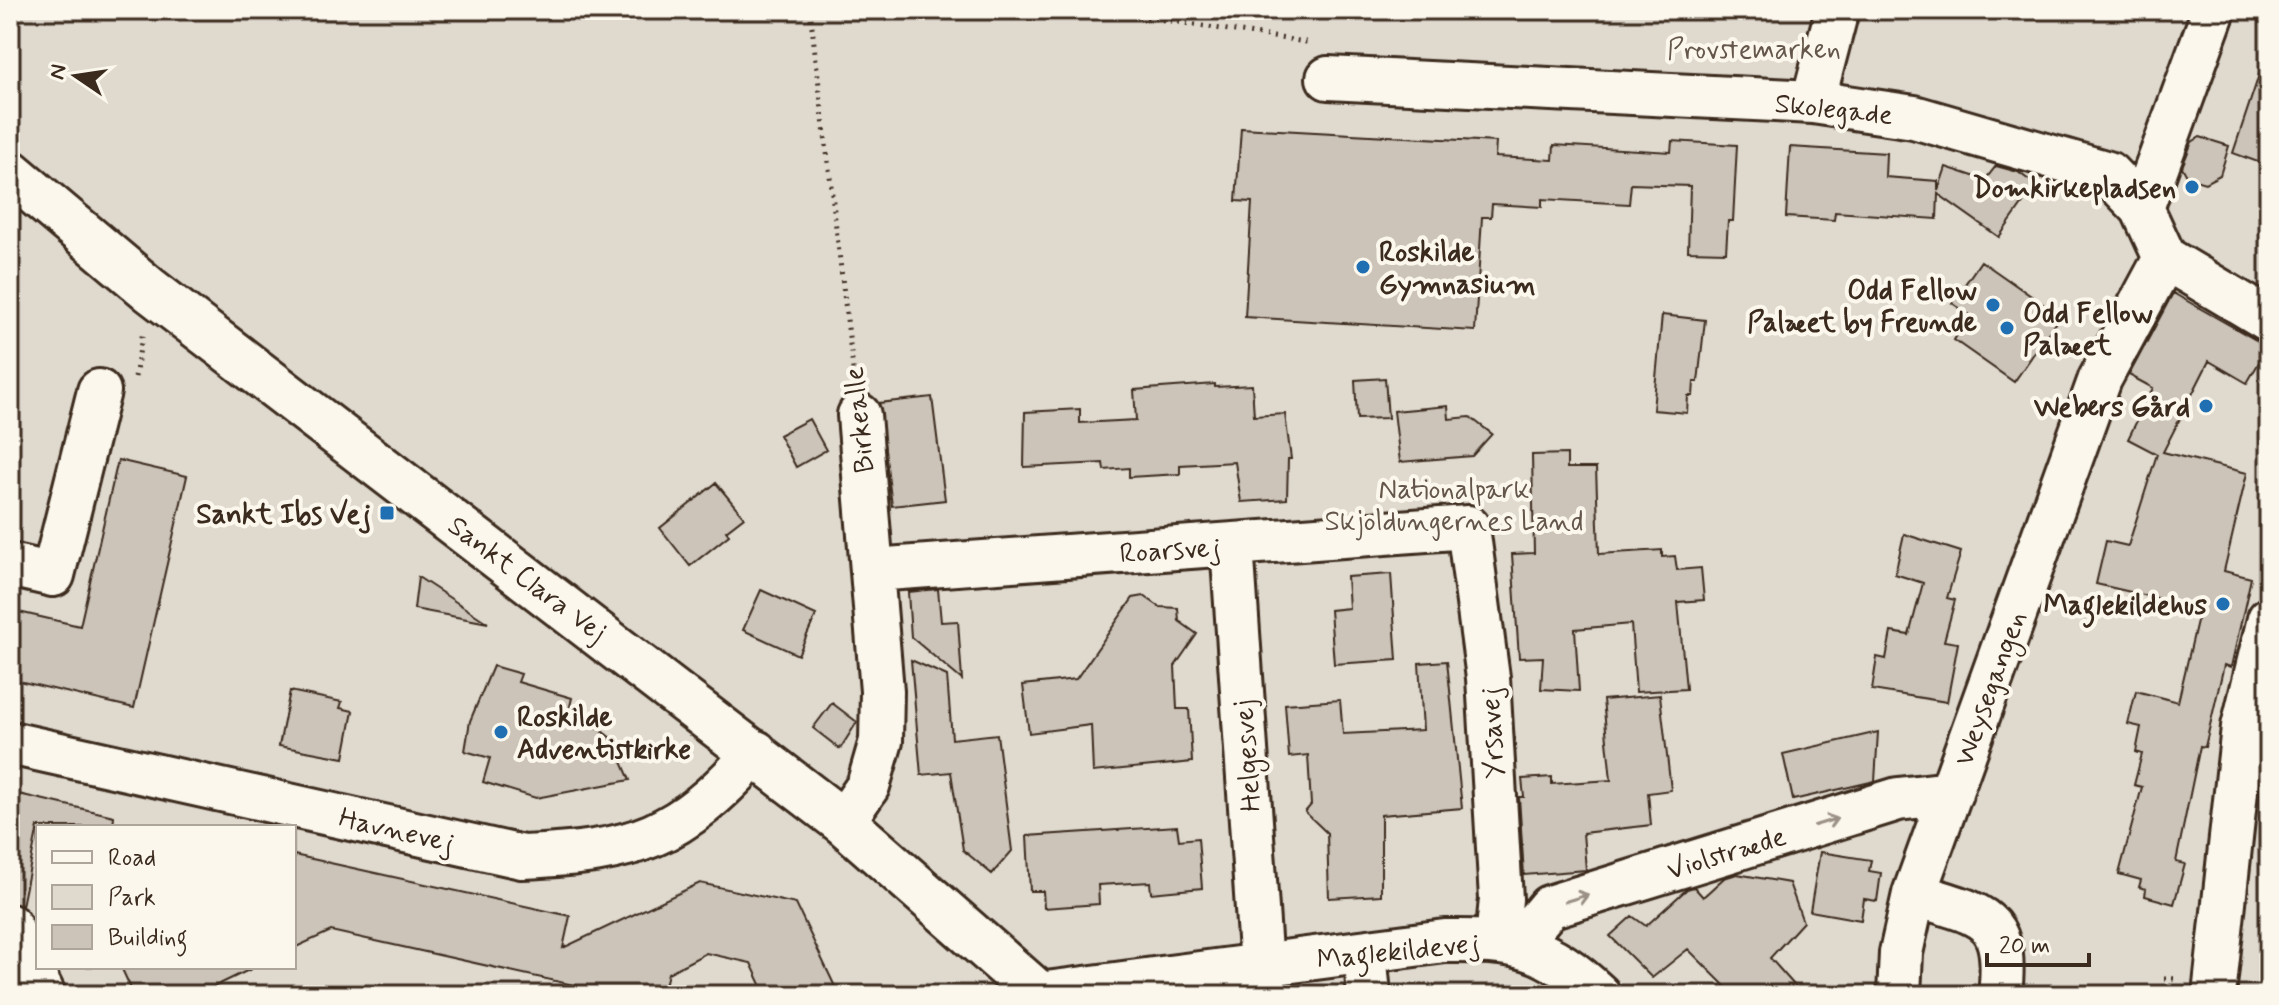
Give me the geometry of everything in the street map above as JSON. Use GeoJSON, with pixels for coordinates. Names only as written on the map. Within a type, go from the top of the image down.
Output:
{"type":"FeatureCollection","features":[{"type":"Feature","properties":{"kind":"main road","name":"Sankt Clara Vej"},"geometry":{"type":"LineString","coordinates":[[10,172],[150,290],[756,752],[843,822],[1037,994]]}},
{"type":"Feature","properties":{"kind":"street"},"geometry":{"type":"LineString","coordinates":[[1813,102],[1837,10]]}},
{"type":"Feature","properties":{"kind":"street"},"geometry":{"type":"LineString","coordinates":[[2142,208],[2214,10]]}},
{"type":"Feature","properties":{"kind":"street","name":"Skolegade"},"geometry":{"type":"LineString","coordinates":[[1328,78],[1813,102],[1914,117],[2108,173],[2142,208],[2165,258]]}},
{"type":"Feature","properties":{"kind":"street"},"geometry":{"type":"LineString","coordinates":[[2165,258],[2269,320]]}},
{"type":"Feature","properties":{"kind":"street","name":"Weysegangen"},"geometry":{"type":"LineString","coordinates":[[1899,995],[1901,953],[1914,894],[2100,379],[2165,258]]}},
{"type":"Feature","properties":{"kind":"street"},"geometry":{"type":"LineString","coordinates":[[10,565],[53,575],[99,391]]}},
{"type":"Feature","properties":{"kind":"street","name":"Birkealle"},"geometry":{"type":"LineString","coordinates":[[843,822],[868,786],[881,741],[882,691],[859,415]]}},
{"type":"Feature","properties":{"kind":"street","name":"Roarsvej"},"geometry":{"type":"LineString","coordinates":[[873,570],[1468,527]]}},
{"type":"Feature","properties":{"kind":"street","name":"Yrsavej"},"geometry":{"type":"LineString","coordinates":[[1468,527],[1488,678],[1501,899],[1507,942]]}},
{"type":"Feature","properties":{"kind":"street","name":"Helgesvej"},"geometry":{"type":"LineString","coordinates":[[1232,545],[1261,967]]}},
{"type":"Feature","properties":{"kind":"street"},"geometry":{"type":"LineString","coordinates":[[2214,995],[2243,727],[2269,619]]}},
{"type":"Feature","properties":{"kind":"street","name":"Havnevej"},"geometry":{"type":"LineString","coordinates":[[10,743],[522,857],[591,854],[648,839],[702,806],[756,752]]}},
{"type":"Feature","properties":{"kind":"street","name":"Violstræde"},"geometry":{"type":"LineString","coordinates":[[1507,942],[1549,907],[1898,799],[1951,793]]}},
{"type":"Feature","properties":{"kind":"street"},"geometry":{"type":"LineString","coordinates":[[1914,894],[1977,914],[1998,931],[2002,978]]}},
{"type":"Feature","properties":{"kind":"street"},"geometry":{"type":"LineString","coordinates":[[10,926],[44,995]]}},
{"type":"Feature","properties":{"kind":"street","name":"Maglekildevej"},"geometry":{"type":"LineString","coordinates":[[1037,994],[1445,941],[1507,942],[1554,959],[1599,995]]}},
{"type":"Feature","properties":{"kind":"street"},"geometry":{"type":"LineString","coordinates":[[1365,952],[1369,995]]}},
{"type":"Feature","properties":{"kind":"path","name":"Birkealle"},"geometry":{"type":"LineString","coordinates":[[810,10],[859,415]]}},
{"type":"Feature","properties":{"kind":"path"},"geometry":{"type":"LineString","coordinates":[[99,391],[131,396],[150,290]]}},
{"type":"Feature","properties":{"kind":"green space","name":"Nationalpark Skjoldungernes Land"},"geometry":{"type":"Polygon","coordinates":[[[10,10],[2269,10],[2269,995],[1129,995],[1118,965],[956,995],[10,995],[10,10]]]}},
{"type":"Feature","properties":{"kind":"building"},"geometry":{"type":"Polygon","coordinates":[[[2264,60],[2269,61],[2269,166],[2233,153],[2264,60]]]}},
{"type":"Feature","properties":{"kind":"building","name":"Roskilde Gymnasium"},"geometry":{"type":"Polygon","coordinates":[[[1241,128],[1496,142],[1495,157],[1553,160],[1554,145],[1671,152],[1672,141],[1737,145],[1733,221],[1728,221],[1726,252],[1688,251],[1690,186],[1631,184],[1629,204],[1542,199],[1542,207],[1492,204],[1491,217],[1482,217],[1475,331],[1245,317],[1252,202],[1236,201],[1241,128]]]}},
{"type":"Feature","properties":{"kind":"building"},"geometry":{"type":"Polygon","coordinates":[[[2200,137],[2229,146],[2220,175],[2205,183],[2188,178],[2182,167],[2192,142],[2200,137]]]}},
{"type":"Feature","properties":{"kind":"building"},"geometry":{"type":"Polygon","coordinates":[[[1790,147],[1886,153],[1885,177],[1938,181],[1938,191],[1946,167],[1985,180],[1996,166],[2018,172],[2036,185],[1999,237],[1938,194],[1937,219],[1835,212],[1834,220],[1786,217],[1790,147]]]}},
{"type":"Feature","properties":{"kind":"building","name":"Odd Fellow Palæet"},"geometry":{"type":"Polygon","coordinates":[[[1981,261],[2060,316],[2014,382],[1954,340],[1970,315],[1952,303],[1981,261]]]}},
{"type":"Feature","properties":{"kind":"building"},"geometry":{"type":"Polygon","coordinates":[[[2173,293],[2268,347],[2247,383],[2209,361],[2163,452],[2247,473],[2224,571],[2251,578],[2231,667],[2224,665],[2205,747],[2200,746],[2176,862],[2185,864],[2174,904],[2145,896],[2146,889],[2139,887],[2141,880],[2119,874],[2142,787],[2134,785],[2142,754],[2136,752],[2141,727],[2128,724],[2136,691],[2178,702],[2200,608],[2096,584],[2106,541],[2128,546],[2157,454],[2128,439],[2153,388],[2129,375],[2173,293]]]}},
{"type":"Feature","properties":{"kind":"building"},"geometry":{"type":"Polygon","coordinates":[[[1662,315],[1705,320],[1698,382],[1694,382],[1693,396],[1688,396],[1687,413],[1653,410],[1662,315]]]}},
{"type":"Feature","properties":{"kind":"building"},"geometry":{"type":"Polygon","coordinates":[[[1385,378],[1388,418],[1357,419],[1355,380],[1385,378]]]}},
{"type":"Feature","properties":{"kind":"building"},"geometry":{"type":"Polygon","coordinates":[[[1215,384],[1215,387],[1252,385],[1254,416],[1285,414],[1291,459],[1288,459],[1287,499],[1241,502],[1235,462],[1180,465],[1180,474],[1129,477],[1129,468],[1104,470],[1103,463],[1024,467],[1025,412],[1080,409],[1080,423],[1136,420],[1134,390],[1215,384]]]}},
{"type":"Feature","properties":{"kind":"building"},"geometry":{"type":"Polygon","coordinates":[[[932,397],[945,500],[892,506],[879,403],[932,397]]]}},
{"type":"Feature","properties":{"kind":"building"},"geometry":{"type":"Polygon","coordinates":[[[1448,406],[1449,419],[1470,417],[1492,434],[1472,456],[1400,462],[1394,411],[1448,406]]]}},
{"type":"Feature","properties":{"kind":"building"},"geometry":{"type":"Polygon","coordinates":[[[809,419],[826,450],[796,467],[779,435],[809,419]]]}},
{"type":"Feature","properties":{"kind":"building"},"geometry":{"type":"Polygon","coordinates":[[[1567,454],[1567,468],[1596,468],[1599,554],[1662,550],[1662,557],[1675,556],[1677,570],[1701,568],[1704,600],[1678,602],[1686,689],[1636,692],[1631,624],[1575,629],[1579,691],[1541,689],[1543,657],[1519,658],[1512,554],[1534,553],[1532,455],[1567,454]]]}},
{"type":"Feature","properties":{"kind":"building"},"geometry":{"type":"Polygon","coordinates":[[[118,460],[187,476],[134,708],[10,679],[10,610],[80,626],[118,460]]]}},
{"type":"Feature","properties":{"kind":"building"},"geometry":{"type":"Polygon","coordinates":[[[716,483],[744,517],[726,531],[729,535],[690,566],[660,528],[716,483]]]}},
{"type":"Feature","properties":{"kind":"building"},"geometry":{"type":"Polygon","coordinates":[[[1904,534],[1961,552],[1947,598],[1955,600],[1944,641],[1958,643],[1947,702],[1872,690],[1877,657],[1886,659],[1891,632],[1909,635],[1923,583],[1895,574],[1904,534]]]}},
{"type":"Feature","properties":{"kind":"building"},"geometry":{"type":"Polygon","coordinates":[[[1391,574],[1397,660],[1334,664],[1330,610],[1349,608],[1347,577],[1391,574]]]}},
{"type":"Feature","properties":{"kind":"building"},"geometry":{"type":"Polygon","coordinates":[[[418,577],[488,623],[414,609],[418,577]]]}},
{"type":"Feature","properties":{"kind":"building"},"geometry":{"type":"Polygon","coordinates":[[[938,589],[941,622],[958,621],[962,680],[911,637],[908,592],[938,589]]]}},
{"type":"Feature","properties":{"kind":"building"},"geometry":{"type":"Polygon","coordinates":[[[761,590],[816,615],[798,655],[743,630],[761,590]]]}},
{"type":"Feature","properties":{"kind":"building"},"geometry":{"type":"Polygon","coordinates":[[[1144,596],[1160,607],[1178,608],[1179,621],[1197,634],[1175,666],[1177,709],[1189,709],[1192,762],[1093,772],[1091,725],[1029,733],[1023,685],[1076,679],[1133,598],[1144,596]]]}},
{"type":"Feature","properties":{"kind":"building"},"geometry":{"type":"Polygon","coordinates":[[[911,660],[947,676],[952,739],[997,734],[1012,851],[992,874],[963,850],[951,772],[921,775],[911,660]]]}},
{"type":"Feature","properties":{"kind":"building"},"geometry":{"type":"Polygon","coordinates":[[[1447,661],[1462,808],[1381,815],[1381,895],[1329,898],[1327,833],[1305,812],[1311,805],[1308,755],[1289,757],[1285,704],[1340,700],[1343,734],[1423,730],[1419,663],[1447,661]]]}},
{"type":"Feature","properties":{"kind":"building","name":"Roskilde Adventistkirke"},"geometry":{"type":"Polygon","coordinates":[[[493,666],[521,674],[518,682],[572,698],[570,706],[612,739],[630,780],[536,798],[483,782],[490,758],[465,751],[470,721],[493,666]]]}},
{"type":"Feature","properties":{"kind":"building"},"geometry":{"type":"Polygon","coordinates":[[[290,691],[342,702],[340,708],[353,711],[344,758],[279,746],[290,691]]]}},
{"type":"Feature","properties":{"kind":"building"},"geometry":{"type":"Polygon","coordinates":[[[1660,695],[1671,790],[1648,793],[1651,825],[1583,833],[1586,870],[1524,875],[1519,797],[1524,797],[1522,779],[1552,777],[1552,784],[1611,780],[1603,700],[1660,695]]]}},
{"type":"Feature","properties":{"kind":"building"},"geometry":{"type":"Polygon","coordinates":[[[832,703],[857,722],[840,749],[813,728],[832,703]]]}},
{"type":"Feature","properties":{"kind":"building"},"geometry":{"type":"Polygon","coordinates":[[[1878,732],[1875,781],[1793,800],[1783,754],[1878,732]]]}},
{"type":"Feature","properties":{"kind":"building"},"geometry":{"type":"Polygon","coordinates":[[[10,792],[114,816],[113,825],[36,825],[22,906],[10,902],[10,792]]]}},
{"type":"Feature","properties":{"kind":"building"},"geometry":{"type":"Polygon","coordinates":[[[1177,826],[1179,840],[1198,838],[1202,888],[1151,893],[1150,882],[1098,885],[1099,904],[1044,908],[1043,891],[1030,891],[1027,836],[1177,826]]]}},
{"type":"Feature","properties":{"kind":"building"},"geometry":{"type":"Polygon","coordinates":[[[1820,852],[1871,860],[1869,871],[1881,873],[1877,901],[1864,899],[1861,920],[1810,911],[1820,852]]]}},
{"type":"Feature","properties":{"kind":"building"},"geometry":{"type":"Polygon","coordinates":[[[296,855],[570,916],[563,948],[700,883],[796,904],[839,995],[766,995],[751,963],[706,953],[668,973],[663,995],[594,995],[596,990],[331,931],[296,947],[296,855]]]}},
{"type":"Feature","properties":{"kind":"building"},"geometry":{"type":"Polygon","coordinates":[[[1737,874],[1789,883],[1803,922],[1770,958],[1803,995],[1734,995],[1688,949],[1652,978],[1610,936],[1632,916],[1646,926],[1687,889],[1694,887],[1703,897],[1724,878],[1737,874]]]}},
{"type":"Feature","properties":{"kind":"building"},"geometry":{"type":"Polygon","coordinates":[[[122,969],[251,969],[197,995],[134,995],[122,969]]]}},
{"type":"Feature","properties":{"kind":"place","name":"Domkirkepladsen"},"geometry":{"type":"Point","coordinates":[2192,187]}},
{"type":"Feature","properties":{"kind":"place","name":"Roskilde Gymnasium"},"geometry":{"type":"Point","coordinates":[1363,267]}},
{"type":"Feature","properties":{"kind":"place","name":"Odd Fellow Palæet by Freunde"},"geometry":{"type":"Point","coordinates":[1993,305]}},
{"type":"Feature","properties":{"kind":"place","name":"Odd Fellow Palæet"},"geometry":{"type":"Point","coordinates":[2007,328]}},
{"type":"Feature","properties":{"kind":"place","name":"Webers Gård"},"geometry":{"type":"Point","coordinates":[2206,406]}},
{"type":"Feature","properties":{"kind":"place","name":"Sankt Ibs Vej"},"geometry":{"type":"Point","coordinates":[387,513]}},
{"type":"Feature","properties":{"kind":"place","name":"Maglekildehus"},"geometry":{"type":"Point","coordinates":[2223,604]}},
{"type":"Feature","properties":{"kind":"place","name":"Roskilde Adventistkirke"},"geometry":{"type":"Point","coordinates":[501,732]}},
{"type":"Feature","properties":{"kind":"park label","name":"Provstemarken"},"geometry":{"type":"Point","coordinates":[1754,48]}}]}
